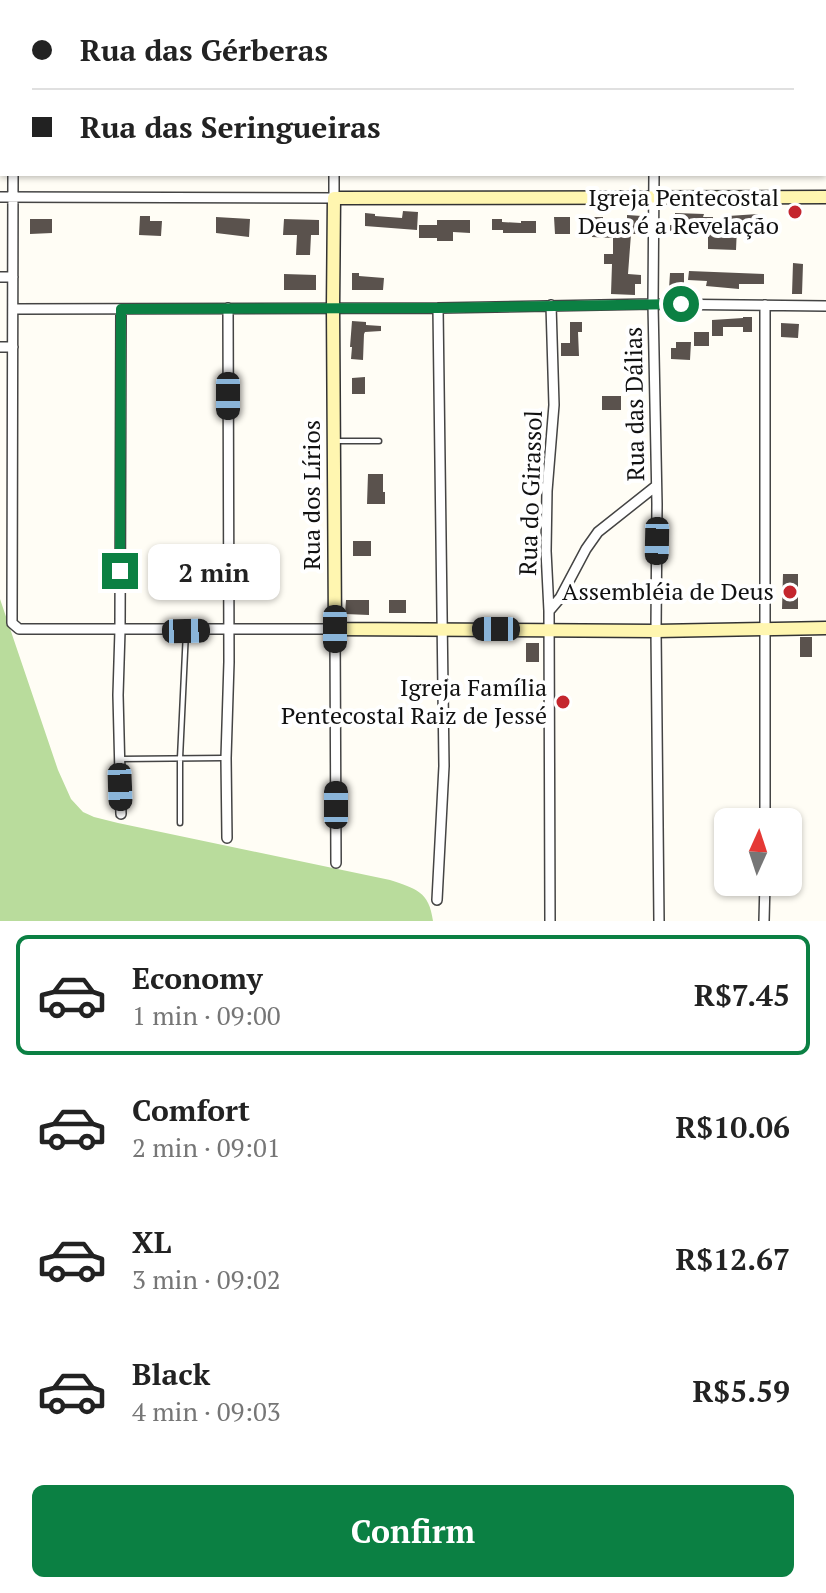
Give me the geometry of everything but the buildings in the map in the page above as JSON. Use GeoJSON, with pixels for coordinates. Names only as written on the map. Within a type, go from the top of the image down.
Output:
{"type":"FeatureCollection","features":[{"type":"Feature","properties":{"kind":"street"},"geometry":{"type":"LineString","coordinates":[[13,176],[12,623],[19,629],[656,631],[826,628]]}},
{"type":"Feature","properties":{"kind":"street","name":"Rua dos Lírios"},"geometry":{"type":"LineString","coordinates":[[334,176],[336,863]]}},
{"type":"Feature","properties":{"kind":"street","name":"Rua das Dálias"},"geometry":{"type":"LineString","coordinates":[[654,176],[659,921]]}},
{"type":"Feature","properties":{"kind":"street"},"geometry":{"type":"LineString","coordinates":[[0,197],[826,197]]}},
{"type":"Feature","properties":{"kind":"street"},"geometry":{"type":"LineString","coordinates":[[0,277],[13,277]]}},
{"type":"Feature","properties":{"kind":"street"},"geometry":{"type":"LineString","coordinates":[[13,309],[653,304],[826,306]]}},
{"type":"Feature","properties":{"kind":"street","name":"Rua do Girassol"},"geometry":{"type":"LineString","coordinates":[[550,921],[547,508],[554,405],[551,305]]}},
{"type":"Feature","properties":{"kind":"street"},"geometry":{"type":"LineString","coordinates":[[765,305],[765,808]]}},
{"type":"Feature","properties":{"kind":"street"},"geometry":{"type":"LineString","coordinates":[[227,838],[228,308]]}},
{"type":"Feature","properties":{"kind":"street"},"geometry":{"type":"LineString","coordinates":[[437,900],[444,766],[438,308]]}},
{"type":"Feature","properties":{"kind":"street"},"geometry":{"type":"LineString","coordinates":[[121,309],[118,695],[121,814]]}},
{"type":"Feature","properties":{"kind":"street"},"geometry":{"type":"LineString","coordinates":[[0,347],[13,347]]}},
{"type":"Feature","properties":{"kind":"street"},"geometry":{"type":"LineString","coordinates":[[549,611],[560,598],[598,532],[656,486]]}},
{"type":"Feature","properties":{"kind":"street"},"geometry":{"type":"LineString","coordinates":[[764,921],[765,896]]}},
{"type":"Feature","properties":{"kind":"lane"},"geometry":{"type":"LineString","coordinates":[[334,441],[379,441]]}},
{"type":"Feature","properties":{"kind":"lane"},"geometry":{"type":"LineString","coordinates":[[180,823],[186,631]]}},
{"type":"Feature","properties":{"kind":"lane"},"geometry":{"type":"LineString","coordinates":[[119,759],[226,758]]}},
{"type":"Feature","properties":{"kind":"green space"},"geometry":{"type":"Polygon","coordinates":[[[0,599],[58,770],[71,799],[83,812],[118,823],[390,880],[420,893],[428,903],[433,921],[0,921],[0,599]]]}},
{"type":"Feature","properties":{"kind":"place","name":"Igreja Pentecostal Deus é a Revelação"},"geometry":{"type":"Point","coordinates":[795,212]}},
{"type":"Feature","properties":{"kind":"place","name":"Assembléia de Deus"},"geometry":{"type":"Point","coordinates":[790,592]}},
{"type":"Feature","properties":{"kind":"place","name":"Igreja Família Pentecostal Raiz de Jessé"},"geometry":{"type":"Point","coordinates":[563,702]}},
{"type":"Feature","properties":{"kind":"route"},"geometry":{"type":"LineString","coordinates":[[120,571],[121,309],[681,304]]}}]}
